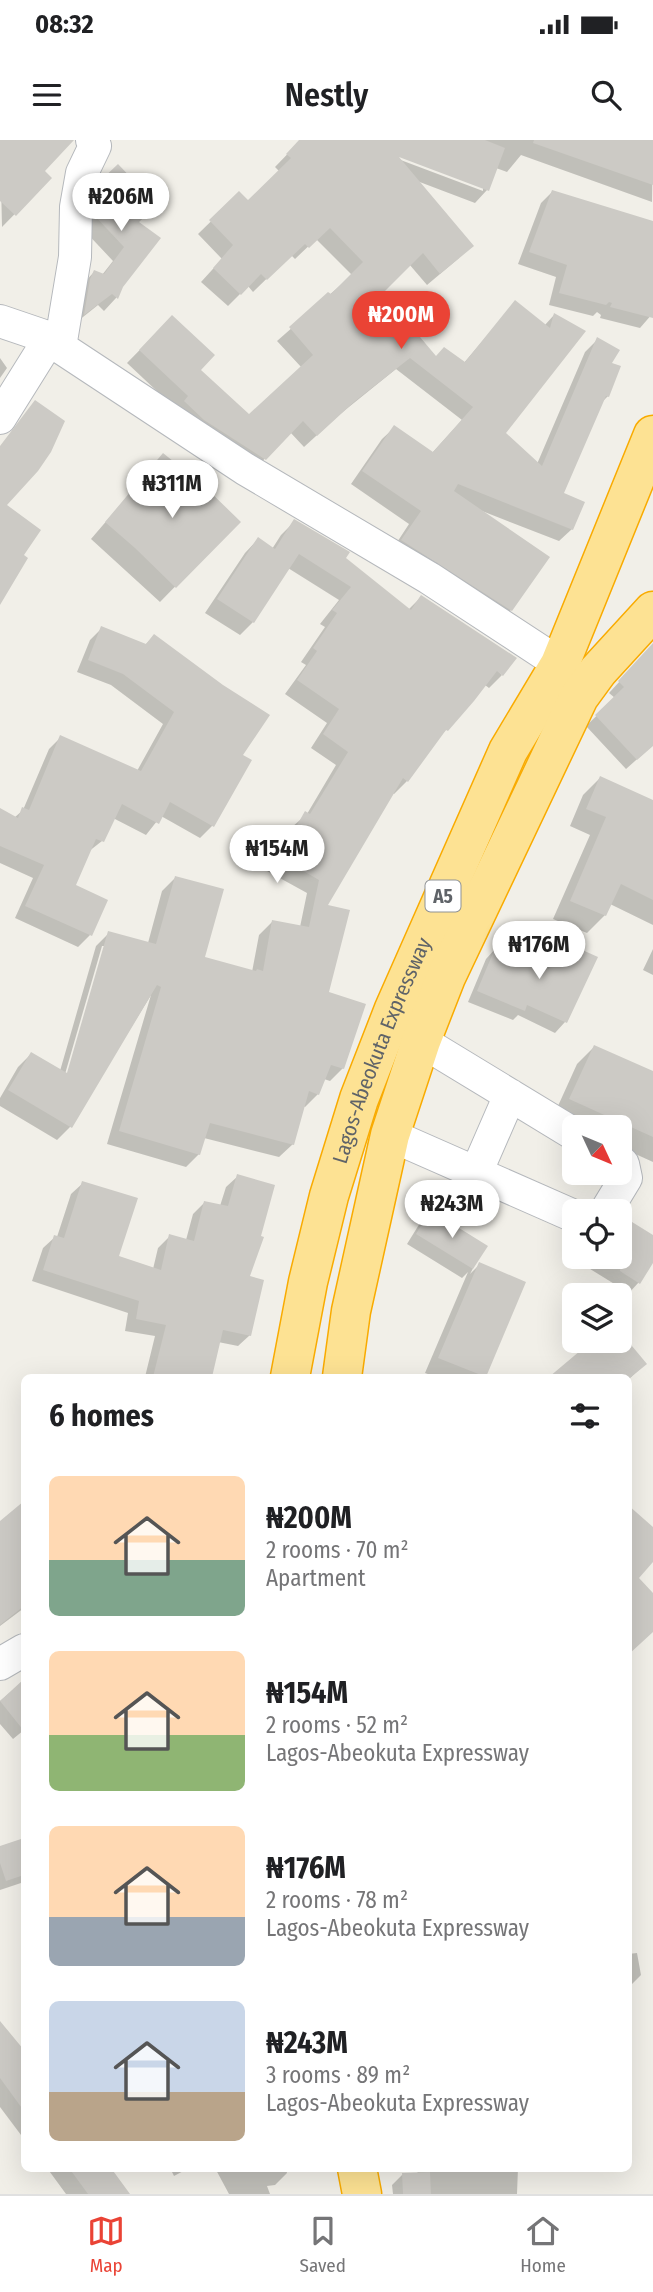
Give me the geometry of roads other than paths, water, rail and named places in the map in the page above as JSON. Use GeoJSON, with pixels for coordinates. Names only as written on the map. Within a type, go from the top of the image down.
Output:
{"type":"FeatureCollection","features":[{"type":"Feature","properties":{"kind":"highway","name":"Lagos-Abeokuta Expressway"},"geometry":{"type":"LineString","coordinates":[[291,1374],[308,1282],[326,1208],[359,1099],[394,1009],[508,751],[561,664],[653,435]]}},
{"type":"Feature","properties":{"kind":"highway","name":"Lagos-Abeokuta Expressway"},"geometry":{"type":"LineString","coordinates":[[342,1374],[351,1311],[390,1135],[421,1041],[446,977],[579,697],[598,671],[653,611]]}},
{"type":"Feature","properties":{"kind":"highway"},"geometry":{"type":"LineString","coordinates":[[358,2172],[362,2194]]}},
{"type":"Feature","properties":{"kind":"highway"},"geometry":{"type":"LineString","coordinates":[[376,2172],[379,2194]]}},
{"type":"Feature","properties":{"kind":"street"},"geometry":{"type":"LineString","coordinates":[[0,418],[55,343],[75,257],[76,207],[82,173],[95,146],[92,140]]}},
{"type":"Feature","properties":{"kind":"street"},"geometry":{"type":"LineString","coordinates":[[0,321],[55,343],[245,469],[429,578],[561,664]]}},
{"type":"Feature","properties":{"kind":"street"},"geometry":{"type":"LineString","coordinates":[[421,1041],[562,1127]]}},
{"type":"Feature","properties":{"kind":"street"},"geometry":{"type":"LineString","coordinates":[[476,1173],[510,1095]]}},
{"type":"Feature","properties":{"kind":"street"},"geometry":{"type":"LineString","coordinates":[[390,1135],[562,1211]]}},
{"type":"Feature","properties":{"kind":"street"},"geometry":{"type":"LineString","coordinates":[[0,1664],[21,1652]]}}]}
